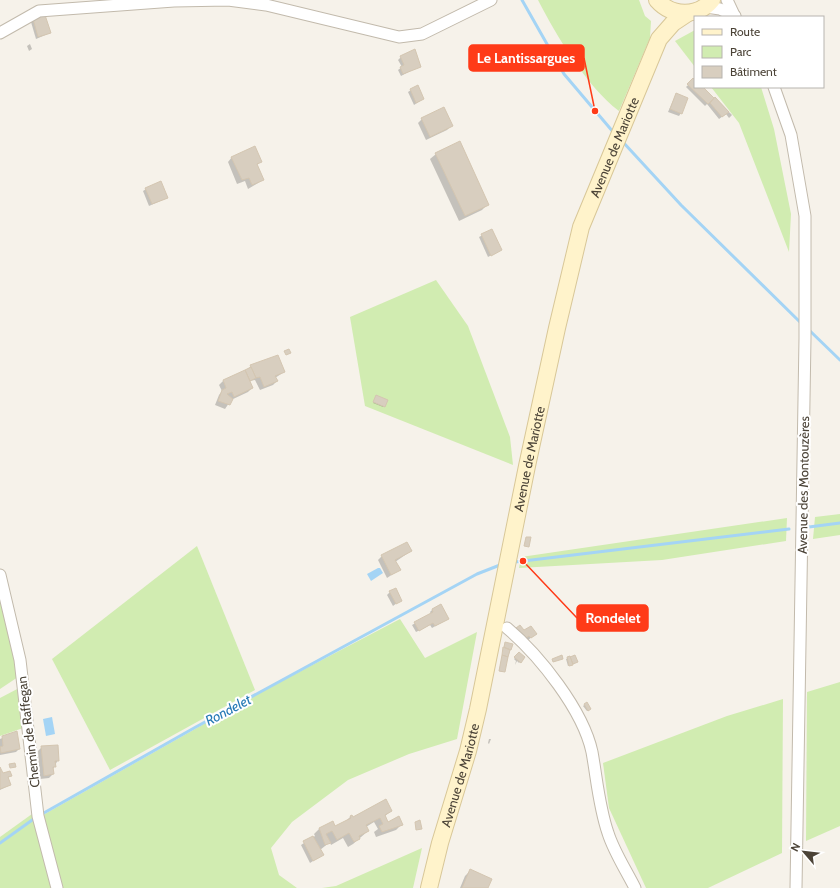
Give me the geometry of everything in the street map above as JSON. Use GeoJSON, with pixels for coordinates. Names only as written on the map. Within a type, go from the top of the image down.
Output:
{"type":"FeatureCollection","features":[{"type":"Feature","properties":{"kind":"main road"},"geometry":{"type":"LineString","coordinates":[[658,1],[667,8],[676,12],[688,13]]}},
{"type":"Feature","properties":{"kind":"main road","name":"Avenue de Mariotte"},"geometry":{"type":"LineString","coordinates":[[658,1],[659,38]]}},
{"type":"Feature","properties":{"kind":"main road","name":"Avenue de Mariotte"},"geometry":{"type":"LineString","coordinates":[[429,888],[440,843],[472,737],[528,458],[581,227],[623,122],[659,38],[673,23],[688,13],[709,3]]}},
{"type":"Feature","properties":{"kind":"street"},"geometry":{"type":"LineString","coordinates":[[0,33],[39,11],[174,1],[228,0],[266,5],[399,37],[422,34],[491,0]]}},
{"type":"Feature","properties":{"kind":"street"},"geometry":{"type":"LineString","coordinates":[[726,0],[734,16]]}},
{"type":"Feature","properties":{"kind":"street"},"geometry":{"type":"LineString","coordinates":[[709,3],[733,16]]}},
{"type":"Feature","properties":{"kind":"street","name":"Avenue des Montouzères"},"geometry":{"type":"LineString","coordinates":[[774,88],[791,135],[804,216],[806,312],[796,888]]}},
{"type":"Feature","properties":{"kind":"street","name":"Chemin de Raffegan"},"geometry":{"type":"LineString","coordinates":[[0,575],[20,660],[38,816],[57,888]]}},
{"type":"Feature","properties":{"kind":"street"},"geometry":{"type":"LineString","coordinates":[[507,628],[524,643],[551,674],[580,723],[592,751],[601,810],[609,835],[635,888]]}},
{"type":"Feature","properties":{"kind":"green space"},"geometry":{"type":"Polygon","coordinates":[[[538,0],[639,0],[645,16],[651,21],[650,38],[619,111],[595,88],[573,60],[538,0]]]}},
{"type":"Feature","properties":{"kind":"green space"},"geometry":{"type":"Polygon","coordinates":[[[694,31],[694,66],[675,41],[694,31]]]}},
{"type":"Feature","properties":{"kind":"green space"},"geometry":{"type":"Polygon","coordinates":[[[712,88],[761,88],[774,129],[791,214],[789,252],[739,123],[712,88]]]}},
{"type":"Feature","properties":{"kind":"green space"},"geometry":{"type":"Polygon","coordinates":[[[436,280],[468,326],[510,437],[513,465],[365,406],[350,317],[436,280]]]}},
{"type":"Feature","properties":{"kind":"green space"},"geometry":{"type":"Polygon","coordinates":[[[840,514],[840,535],[813,539],[815,517],[840,514]]]}},
{"type":"Feature","properties":{"kind":"green space"},"geometry":{"type":"Polygon","coordinates":[[[787,518],[786,541],[662,560],[519,568],[521,557],[787,518]]]}},
{"type":"Feature","properties":{"kind":"green space"},"geometry":{"type":"Polygon","coordinates":[[[197,546],[255,690],[110,770],[52,659],[197,546]]]}},
{"type":"Feature","properties":{"kind":"green space"},"geometry":{"type":"Polygon","coordinates":[[[0,582],[18,677],[0,689],[0,582]]]}},
{"type":"Feature","properties":{"kind":"green space"},"geometry":{"type":"Polygon","coordinates":[[[400,619],[425,658],[477,632],[457,739],[409,754],[348,780],[292,822],[271,848],[279,875],[297,888],[61,888],[43,815],[257,694],[400,619]]]}},
{"type":"Feature","properties":{"kind":"green space"},"geometry":{"type":"Polygon","coordinates":[[[840,682],[840,826],[806,841],[807,692],[840,682]]]}},
{"type":"Feature","properties":{"kind":"green space"},"geometry":{"type":"Polygon","coordinates":[[[21,687],[26,727],[0,736],[0,698],[21,687]]]}},
{"type":"Feature","properties":{"kind":"green space"},"geometry":{"type":"Polygon","coordinates":[[[783,699],[782,853],[708,888],[646,888],[609,808],[603,763],[727,716],[783,699]]]}},
{"type":"Feature","properties":{"kind":"green space"},"geometry":{"type":"Polygon","coordinates":[[[32,814],[53,888],[0,888],[0,837],[32,814]]]}},
{"type":"Feature","properties":{"kind":"green space"},"geometry":{"type":"Polygon","coordinates":[[[422,848],[413,888],[322,888],[336,886],[422,848]]]}},
{"type":"Feature","properties":{"kind":"water"},"geometry":{"type":"Polygon","coordinates":[[[380,568],[383,573],[371,581],[367,574],[380,568]]]}},
{"type":"Feature","properties":{"kind":"water"},"geometry":{"type":"Polygon","coordinates":[[[52,717],[55,734],[46,736],[43,719],[52,717]]]}},
{"type":"Feature","properties":{"kind":"building"},"geometry":{"type":"Polygon","coordinates":[[[45,15],[51,33],[38,37],[33,19],[45,15]]]}},
{"type":"Feature","properties":{"kind":"building"},"geometry":{"type":"Polygon","coordinates":[[[415,49],[421,67],[403,74],[400,67],[404,65],[400,56],[415,49]]]}},
{"type":"Feature","properties":{"kind":"building"},"geometry":{"type":"Polygon","coordinates":[[[693,78],[694,88],[704,88],[714,98],[708,104],[687,84],[693,78]]]}},
{"type":"Feature","properties":{"kind":"building"},"geometry":{"type":"Polygon","coordinates":[[[418,85],[424,99],[416,103],[410,89],[418,85]]]}},
{"type":"Feature","properties":{"kind":"building"},"geometry":{"type":"Polygon","coordinates":[[[676,93],[688,98],[682,114],[670,109],[676,93]]]}},
{"type":"Feature","properties":{"kind":"building"},"geometry":{"type":"Polygon","coordinates":[[[715,97],[729,112],[722,117],[710,103],[715,97]]]}},
{"type":"Feature","properties":{"kind":"building"},"geometry":{"type":"Polygon","coordinates":[[[444,107],[453,126],[430,137],[421,118],[444,107]]]}},
{"type":"Feature","properties":{"kind":"building"},"geometry":{"type":"Polygon","coordinates":[[[460,141],[489,205],[465,216],[435,153],[460,141]]]}},
{"type":"Feature","properties":{"kind":"building"},"geometry":{"type":"Polygon","coordinates":[[[255,146],[262,162],[257,164],[264,180],[252,185],[249,178],[242,180],[231,157],[255,146]]]}},
{"type":"Feature","properties":{"kind":"building"},"geometry":{"type":"Polygon","coordinates":[[[161,181],[168,198],[152,204],[145,188],[161,181]]]}},
{"type":"Feature","properties":{"kind":"building"},"geometry":{"type":"Polygon","coordinates":[[[492,229],[502,250],[491,256],[481,234],[492,229]]]}},
{"type":"Feature","properties":{"kind":"building"},"geometry":{"type":"Polygon","coordinates":[[[289,349],[291,353],[286,355],[284,351],[289,349]]]}},
{"type":"Feature","properties":{"kind":"building"},"geometry":{"type":"Polygon","coordinates":[[[278,355],[285,372],[275,376],[278,381],[264,387],[260,377],[256,378],[250,365],[278,355]]]}},
{"type":"Feature","properties":{"kind":"building"},"geometry":{"type":"Polygon","coordinates":[[[251,367],[256,378],[250,381],[245,370],[251,367]]]}},
{"type":"Feature","properties":{"kind":"building"},"geometry":{"type":"Polygon","coordinates":[[[245,370],[253,388],[234,397],[232,392],[227,394],[233,399],[230,405],[218,401],[222,390],[226,388],[223,380],[245,370]]]}},
{"type":"Feature","properties":{"kind":"building"},"geometry":{"type":"Polygon","coordinates":[[[376,395],[388,400],[385,407],[373,402],[376,395]]]}},
{"type":"Feature","properties":{"kind":"building"},"geometry":{"type":"Polygon","coordinates":[[[526,537],[531,537],[529,547],[524,546],[526,537]]]}},
{"type":"Feature","properties":{"kind":"building"},"geometry":{"type":"Polygon","coordinates":[[[407,542],[412,551],[395,560],[401,570],[391,575],[381,555],[407,542]]]}},
{"type":"Feature","properties":{"kind":"building"},"geometry":{"type":"Polygon","coordinates":[[[396,588],[402,601],[396,604],[389,591],[396,588]]]}},
{"type":"Feature","properties":{"kind":"building"},"geometry":{"type":"Polygon","coordinates":[[[441,604],[449,619],[435,626],[433,623],[419,631],[414,622],[433,612],[432,609],[441,604]]]}},
{"type":"Feature","properties":{"kind":"building"},"geometry":{"type":"Polygon","coordinates":[[[520,625],[524,630],[531,626],[537,634],[531,638],[529,636],[526,638],[516,628],[520,625]]]}},
{"type":"Feature","properties":{"kind":"building"},"geometry":{"type":"Polygon","coordinates":[[[505,642],[513,644],[511,650],[504,647],[505,642]]]}},
{"type":"Feature","properties":{"kind":"building"},"geometry":{"type":"Polygon","coordinates":[[[503,647],[510,650],[508,657],[502,655],[503,647]]]}},
{"type":"Feature","properties":{"kind":"building"},"geometry":{"type":"Polygon","coordinates":[[[519,652],[525,657],[521,663],[514,657],[519,652]]]}},
{"type":"Feature","properties":{"kind":"building"},"geometry":{"type":"Polygon","coordinates":[[[502,655],[508,657],[505,672],[499,671],[502,655]]]}},
{"type":"Feature","properties":{"kind":"building"},"geometry":{"type":"Polygon","coordinates":[[[562,655],[563,659],[553,662],[552,659],[562,655]]]}},
{"type":"Feature","properties":{"kind":"building"},"geometry":{"type":"Polygon","coordinates":[[[575,655],[578,662],[573,664],[570,657],[575,655]]]}},
{"type":"Feature","properties":{"kind":"building"},"geometry":{"type":"Polygon","coordinates":[[[570,656],[573,665],[569,666],[567,657],[570,656]]]}},
{"type":"Feature","properties":{"kind":"building"},"geometry":{"type":"Polygon","coordinates":[[[587,702],[591,709],[588,711],[584,704],[587,702]]]}},
{"type":"Feature","properties":{"kind":"building"},"geometry":{"type":"Polygon","coordinates":[[[17,731],[20,749],[1,753],[0,747],[3,746],[2,736],[17,731]]]}},
{"type":"Feature","properties":{"kind":"building"},"geometry":{"type":"Polygon","coordinates":[[[58,745],[59,761],[55,761],[56,767],[53,767],[54,774],[44,776],[41,746],[58,745]]]}},
{"type":"Feature","properties":{"kind":"building"},"geometry":{"type":"Polygon","coordinates":[[[15,763],[16,767],[10,768],[9,764],[15,763]]]}},
{"type":"Feature","properties":{"kind":"building"},"geometry":{"type":"Polygon","coordinates":[[[0,767],[3,773],[10,771],[12,776],[8,777],[11,785],[0,789],[0,767]]]}},
{"type":"Feature","properties":{"kind":"building"},"geometry":{"type":"Polygon","coordinates":[[[386,799],[392,811],[385,815],[388,822],[399,816],[403,825],[382,832],[379,826],[383,824],[380,818],[366,825],[369,831],[359,836],[360,839],[354,842],[349,833],[337,840],[332,831],[326,834],[331,843],[325,845],[319,828],[333,821],[335,826],[351,818],[350,816],[352,815],[353,817],[386,799]]]}},
{"type":"Feature","properties":{"kind":"building"},"geometry":{"type":"Polygon","coordinates":[[[420,820],[422,829],[416,830],[415,822],[420,820]]]}},
{"type":"Feature","properties":{"kind":"building"},"geometry":{"type":"Polygon","coordinates":[[[313,836],[324,855],[313,861],[303,841],[313,836]]]}},
{"type":"Feature","properties":{"kind":"building"},"geometry":{"type":"Polygon","coordinates":[[[470,869],[492,879],[488,888],[462,888],[470,869]]]}},
{"type":"Feature","properties":{"kind":"waterway"},"geometry":{"type":"LineString","coordinates":[[522,0],[564,74],[614,133]]}},
{"type":"Feature","properties":{"kind":"waterway"},"geometry":{"type":"LineString","coordinates":[[622,141],[681,205],[802,324]]}},
{"type":"Feature","properties":{"kind":"waterway"},"geometry":{"type":"LineString","coordinates":[[808,329],[840,360]]}},
{"type":"Feature","properties":{"kind":"waterway","name":"Rondelet"},"geometry":{"type":"LineString","coordinates":[[809,527],[840,523]]}},
{"type":"Feature","properties":{"kind":"waterway","name":"Rondelet"},"geometry":{"type":"LineString","coordinates":[[515,562],[789,529]]}},
{"type":"Feature","properties":{"kind":"waterway","name":"Rondelet"},"geometry":{"type":"LineString","coordinates":[[42,814],[194,728],[477,574],[500,565]]}},
{"type":"Feature","properties":{"kind":"waterway","name":"Rondelet"},"geometry":{"type":"LineString","coordinates":[[0,843],[35,818]]}},
{"type":"Feature","properties":{"kind":"place","name":"Le Lantissargues"},"geometry":{"type":"Point","coordinates":[595,111]}},
{"type":"Feature","properties":{"kind":"place","name":"Rondelet"},"geometry":{"type":"Point","coordinates":[523,561]}}]}
